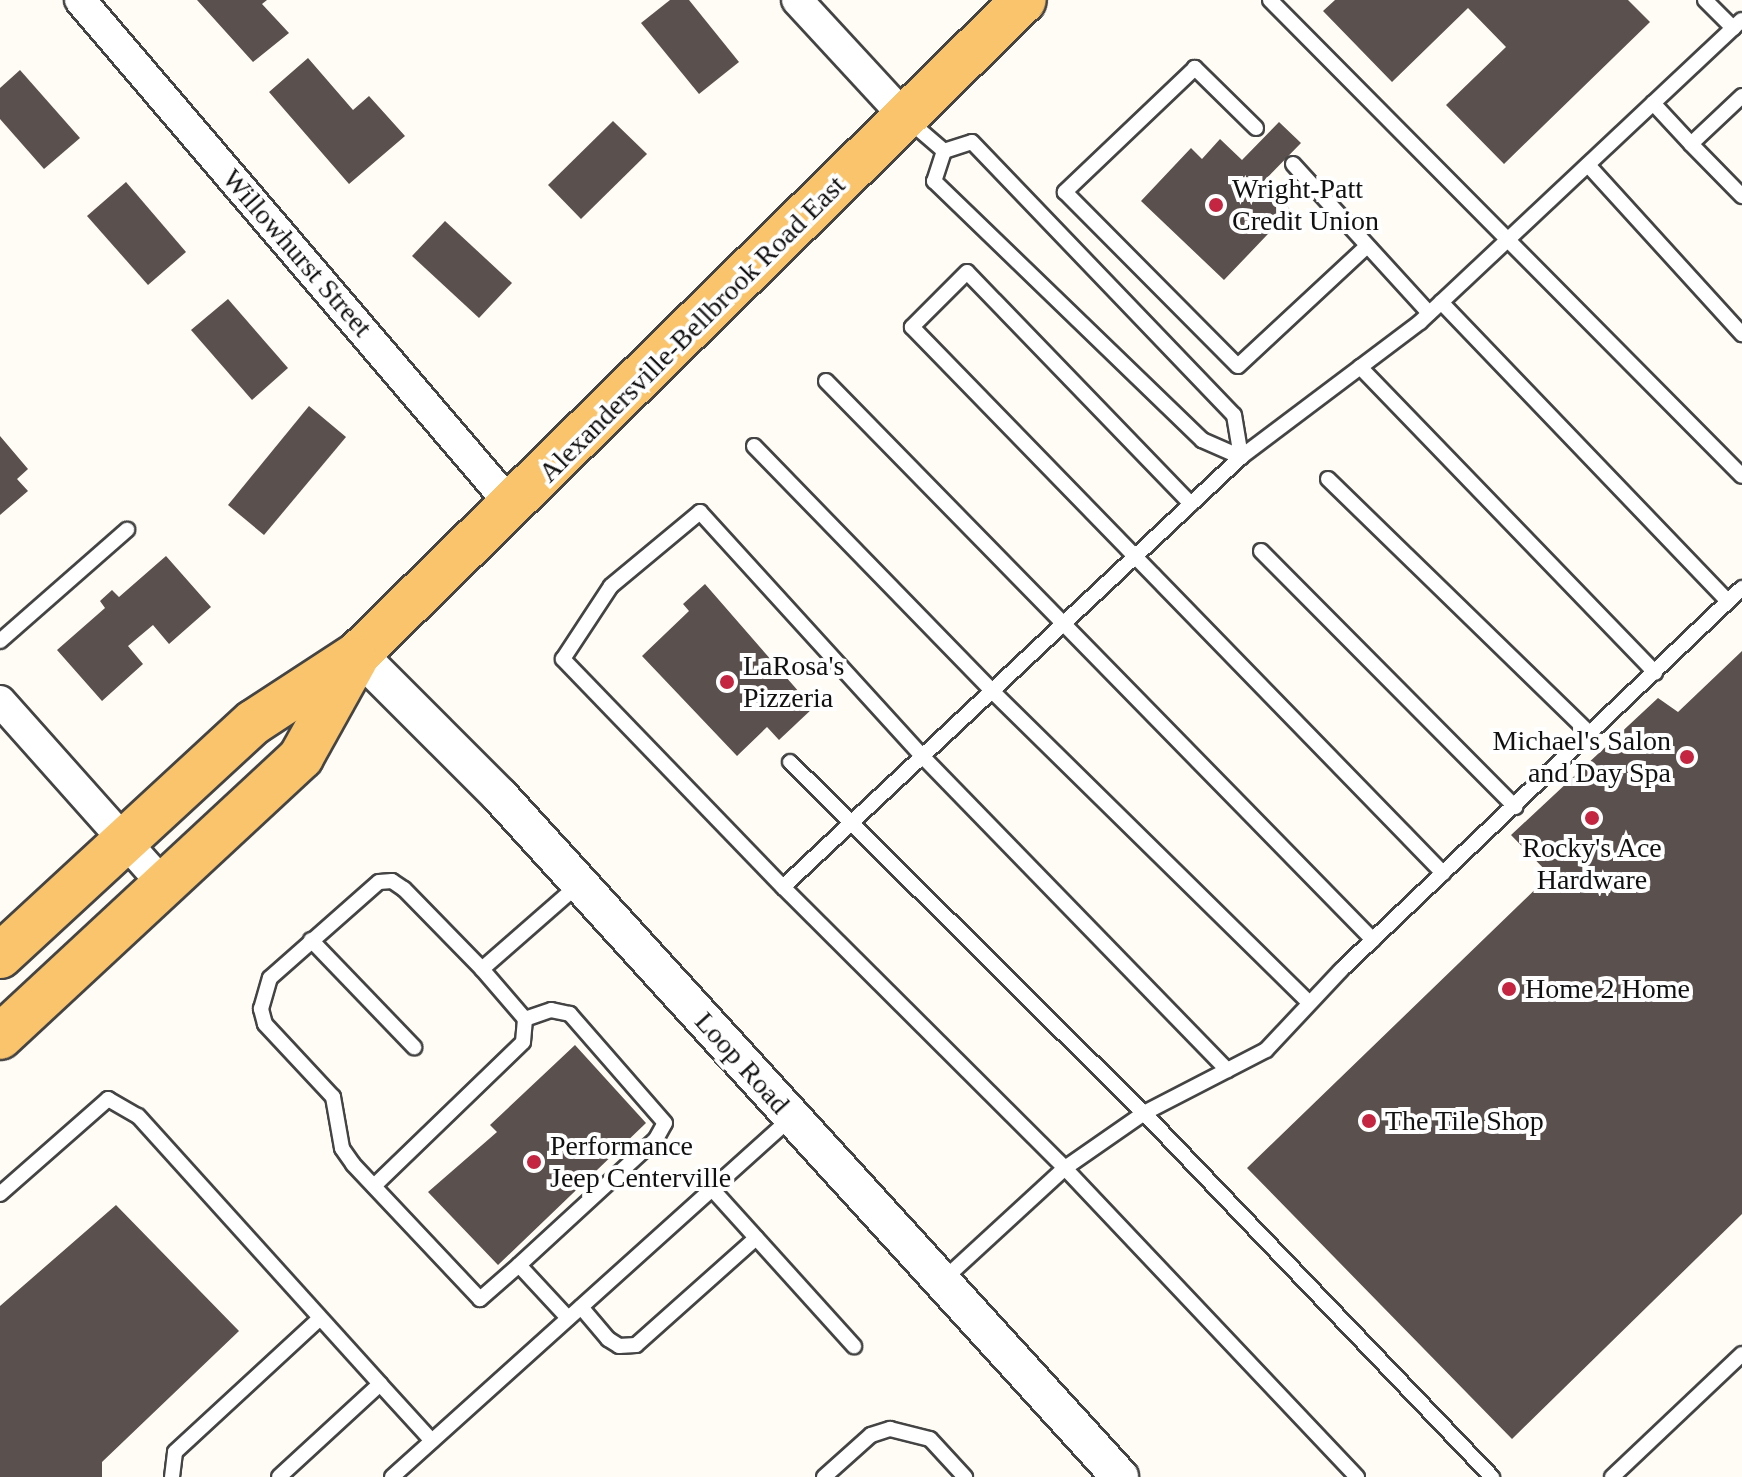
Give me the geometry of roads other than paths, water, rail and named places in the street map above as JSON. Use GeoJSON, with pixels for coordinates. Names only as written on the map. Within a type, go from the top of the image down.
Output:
{"type":"FeatureCollection","features":[{"type":"Feature","properties":{"kind":"main road","name":"Alexandersville-Bellbrook Road East"},"geometry":{"type":"LineString","coordinates":[[0,956],[254,722],[358,654],[1024,0]]}},
{"type":"Feature","properties":{"kind":"main road","name":"Alexandersville-Bellbrook Road East"},"geometry":{"type":"LineString","coordinates":[[0,1037],[301,757],[358,654]]}},
{"type":"Feature","properties":{"kind":"street","name":"Willowhurst Street"},"geometry":{"type":"LineString","coordinates":[[80,0],[512,506]]}},
{"type":"Feature","properties":{"kind":"street"},"geometry":{"type":"LineString","coordinates":[[797,0],[906,118]]}},
{"type":"Feature","properties":{"kind":"street","name":"Loop Road"},"geometry":{"type":"LineString","coordinates":[[358,654],[500,796],[940,1283],[1120,1477]]}},
{"type":"Feature","properties":{"kind":"street"},"geometry":{"type":"LineString","coordinates":[[0,701],[164,885]]}},
{"type":"Feature","properties":{"kind":"lane"},"geometry":{"type":"LineString","coordinates":[[1270,0],[1742,476]]}},
{"type":"Feature","properties":{"kind":"lane"},"geometry":{"type":"LineString","coordinates":[[783,887],[1241,457],[1429,313],[1738,24],[1705,0]]}},
{"type":"Feature","properties":{"kind":"lane"},"geometry":{"type":"LineString","coordinates":[[1256,128],[1195,68],[1065,192],[1238,366],[1367,246]]}},
{"type":"Feature","properties":{"kind":"lane"},"geometry":{"type":"LineString","coordinates":[[1691,144],[1742,96]]}},
{"type":"Feature","properties":{"kind":"lane"},"geometry":{"type":"LineString","coordinates":[[1653,103],[1742,196]]}},
{"type":"Feature","properties":{"kind":"lane"},"geometry":{"type":"LineString","coordinates":[[906,118],[944,151]]}},
{"type":"Feature","properties":{"kind":"lane"},"geometry":{"type":"LineString","coordinates":[[944,151],[972,142],[1234,415],[1241,457]]}},
{"type":"Feature","properties":{"kind":"lane"},"geometry":{"type":"LineString","coordinates":[[944,151],[934,181],[1202,440],[1241,457]]}},
{"type":"Feature","properties":{"kind":"lane"},"geometry":{"type":"LineString","coordinates":[[1293,164],[1429,313]]}},
{"type":"Feature","properties":{"kind":"lane"},"geometry":{"type":"LineString","coordinates":[[1588,165],[1742,334]]}},
{"type":"Feature","properties":{"kind":"lane"},"geometry":{"type":"LineString","coordinates":[[1191,504],[967,272],[912,327],[1138,555],[1443,873]]}},
{"type":"Feature","properties":{"kind":"lane"},"geometry":{"type":"LineString","coordinates":[[1441,302],[1728,601]]}},
{"type":"Feature","properties":{"kind":"lane"},"geometry":{"type":"LineString","coordinates":[[1360,367],[1655,673]]}},
{"type":"Feature","properties":{"kind":"lane"},"geometry":{"type":"LineString","coordinates":[[826,381],[1373,940]]}},
{"type":"Feature","properties":{"kind":"lane"},"geometry":{"type":"LineString","coordinates":[[754,446],[992,691],[1310,1003]]}},
{"type":"Feature","properties":{"kind":"lane"},"geometry":{"type":"LineString","coordinates":[[1328,479],[1591,735]]}},
{"type":"Feature","properties":{"kind":"lane"},"geometry":{"type":"LineString","coordinates":[[1227,1070],[922,756],[700,512],[611,586],[563,659],[783,887],[1065,1168],[1357,1477]]}},
{"type":"Feature","properties":{"kind":"lane"},"geometry":{"type":"LineString","coordinates":[[0,641],[127,530]]}},
{"type":"Feature","properties":{"kind":"lane"},"geometry":{"type":"LineString","coordinates":[[1261,551],[1515,807]]}},
{"type":"Feature","properties":{"kind":"lane"},"geometry":{"type":"LineString","coordinates":[[940,1283],[1065,1168],[1144,1113],[1266,1050],[1373,940],[1742,588]]}},
{"type":"Feature","properties":{"kind":"lane"},"geometry":{"type":"LineString","coordinates":[[790,762],[850,825],[1144,1113],[1492,1477]]}},
{"type":"Feature","properties":{"kind":"lane"},"geometry":{"type":"LineString","coordinates":[[374,1186],[514,1055],[523,1042],[525,1019],[482,969],[392,881],[366,889],[270,978],[261,1009],[265,1024],[333,1097],[342,1148],[374,1186],[480,1299],[656,1139],[665,1123],[570,1014],[551,1010],[525,1019]]}},
{"type":"Feature","properties":{"kind":"lane"},"geometry":{"type":"LineString","coordinates":[[482,969],[580,884]]}},
{"type":"Feature","properties":{"kind":"lane"},"geometry":{"type":"LineString","coordinates":[[311,940],[414,1047]]}},
{"type":"Feature","properties":{"kind":"lane"},"geometry":{"type":"LineString","coordinates":[[0,1194],[108,1099],[125,1105],[432,1441]]}},
{"type":"Feature","properties":{"kind":"lane"},"geometry":{"type":"LineString","coordinates":[[392,1477],[791,1118]]}},
{"type":"Feature","properties":{"kind":"lane"},"geometry":{"type":"LineString","coordinates":[[712,1189],[854,1346]]}},
{"type":"Feature","properties":{"kind":"lane"},"geometry":{"type":"LineString","coordinates":[[581,1307],[608,1339],[619,1346],[636,1345],[756,1238]]}},
{"type":"Feature","properties":{"kind":"lane"},"geometry":{"type":"LineString","coordinates":[[519,1265],[568,1318]]}},
{"type":"Feature","properties":{"kind":"lane"},"geometry":{"type":"LineString","coordinates":[[172,1477],[175,1452],[320,1318]]}},
{"type":"Feature","properties":{"kind":"lane"},"geometry":{"type":"LineString","coordinates":[[1612,1477],[1742,1354]]}},
{"type":"Feature","properties":{"kind":"lane"},"geometry":{"type":"LineString","coordinates":[[279,1477],[380,1384]]}},
{"type":"Feature","properties":{"kind":"lane"},"geometry":{"type":"LineString","coordinates":[[824,1477],[871,1435],[890,1429],[930,1439],[965,1477]]}},
{"type":"Feature","properties":{"kind":"place","name":"Wright-Patt Credit Union"},"geometry":{"type":"Point","coordinates":[1216,205]}},
{"type":"Feature","properties":{"kind":"place","name":"LaRosa's Pizzeria"},"geometry":{"type":"Point","coordinates":[727,682]}},
{"type":"Feature","properties":{"kind":"place","name":"Michael's Salon and Day Spa"},"geometry":{"type":"Point","coordinates":[1687,757]}},
{"type":"Feature","properties":{"kind":"place","name":"Rocky's Ace Hardware"},"geometry":{"type":"Point","coordinates":[1592,818]}},
{"type":"Feature","properties":{"kind":"place","name":"Home 2 Home"},"geometry":{"type":"Point","coordinates":[1509,989]}},
{"type":"Feature","properties":{"kind":"place","name":"The Tile Shop"},"geometry":{"type":"Point","coordinates":[1369,1121]}},
{"type":"Feature","properties":{"kind":"place","name":"Performance Jeep Centerville"},"geometry":{"type":"Point","coordinates":[534,1162]}}]}
